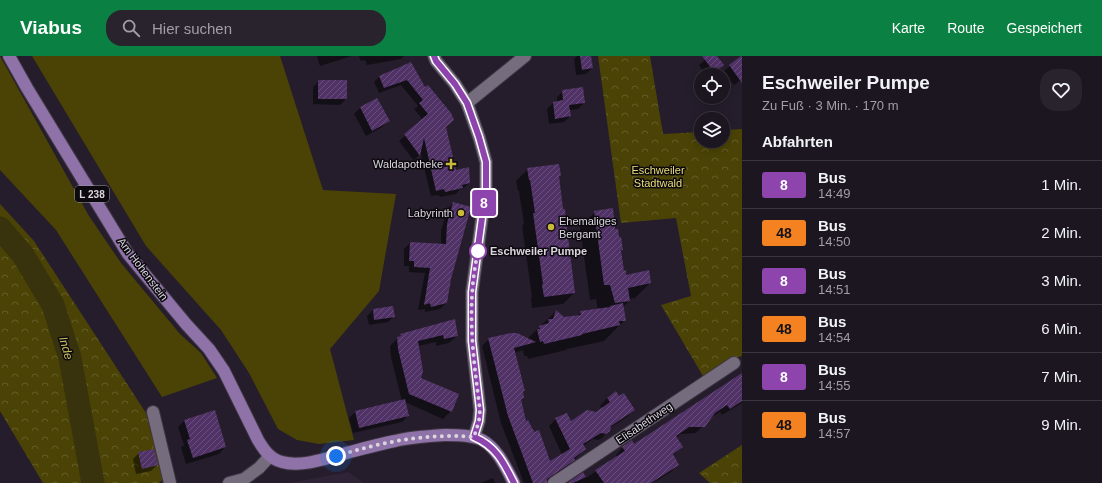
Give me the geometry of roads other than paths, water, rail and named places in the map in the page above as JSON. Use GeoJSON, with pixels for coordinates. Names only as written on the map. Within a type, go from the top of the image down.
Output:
{"type":"FeatureCollection","features":[{"type":"Feature","properties":{"kind":"main road","name":"Am Hohenstein"},"geometry":{"type":"LineString","coordinates":[[9,56],[128,254],[186,324],[209,349],[224,371],[264,451],[270,456]]}},
{"type":"Feature","properties":{"kind":"main road"},"geometry":{"type":"LineString","coordinates":[[434,56],[436,61],[455,84],[467,103],[486,162],[486,188],[472,292],[472,341],[480,410],[479,421],[474,437]]}},
{"type":"Feature","properties":{"kind":"main road"},"geometry":{"type":"LineString","coordinates":[[467,103],[525,56]]}},
{"type":"Feature","properties":{"kind":"main road","name":"Elisabethweg"},"geometry":{"type":"LineString","coordinates":[[554,483],[734,363]]}},
{"type":"Feature","properties":{"kind":"main road"},"geometry":{"type":"LineString","coordinates":[[153,412],[170,483]]}},
{"type":"Feature","properties":{"kind":"main road"},"geometry":{"type":"LineString","coordinates":[[229,483],[244,479],[270,456],[282,462],[297,464],[313,462],[396,440],[446,435],[474,437],[490,445],[505,465],[514,483]]}},
{"type":"Feature","properties":{"kind":"waterway","name":"Inde"},"geometry":{"type":"LineString","coordinates":[[0,228],[23,255],[53,305],[70,358],[93,483]]}},
{"type":"Feature","properties":{"kind":"place","name":"Waldapotheke"},"geometry":{"type":"Point","coordinates":[451,164]}},
{"type":"Feature","properties":{"kind":"place","name":"Labyrinth"},"geometry":{"type":"Point","coordinates":[461,213]}},
{"type":"Feature","properties":{"kind":"place","name":"Ehemaliges Bergamt"},"geometry":{"type":"Point","coordinates":[551,227]}},
{"type":"Feature","properties":{"kind":"place","name":"Eschweiler Pumpe"},"geometry":{"type":"Point","coordinates":[478,251]}},
{"type":"Feature","properties":{"kind":"park label","name":"Eschweiler Stadtwald"},"geometry":{"type":"Point","coordinates":[658,176]}}]}
